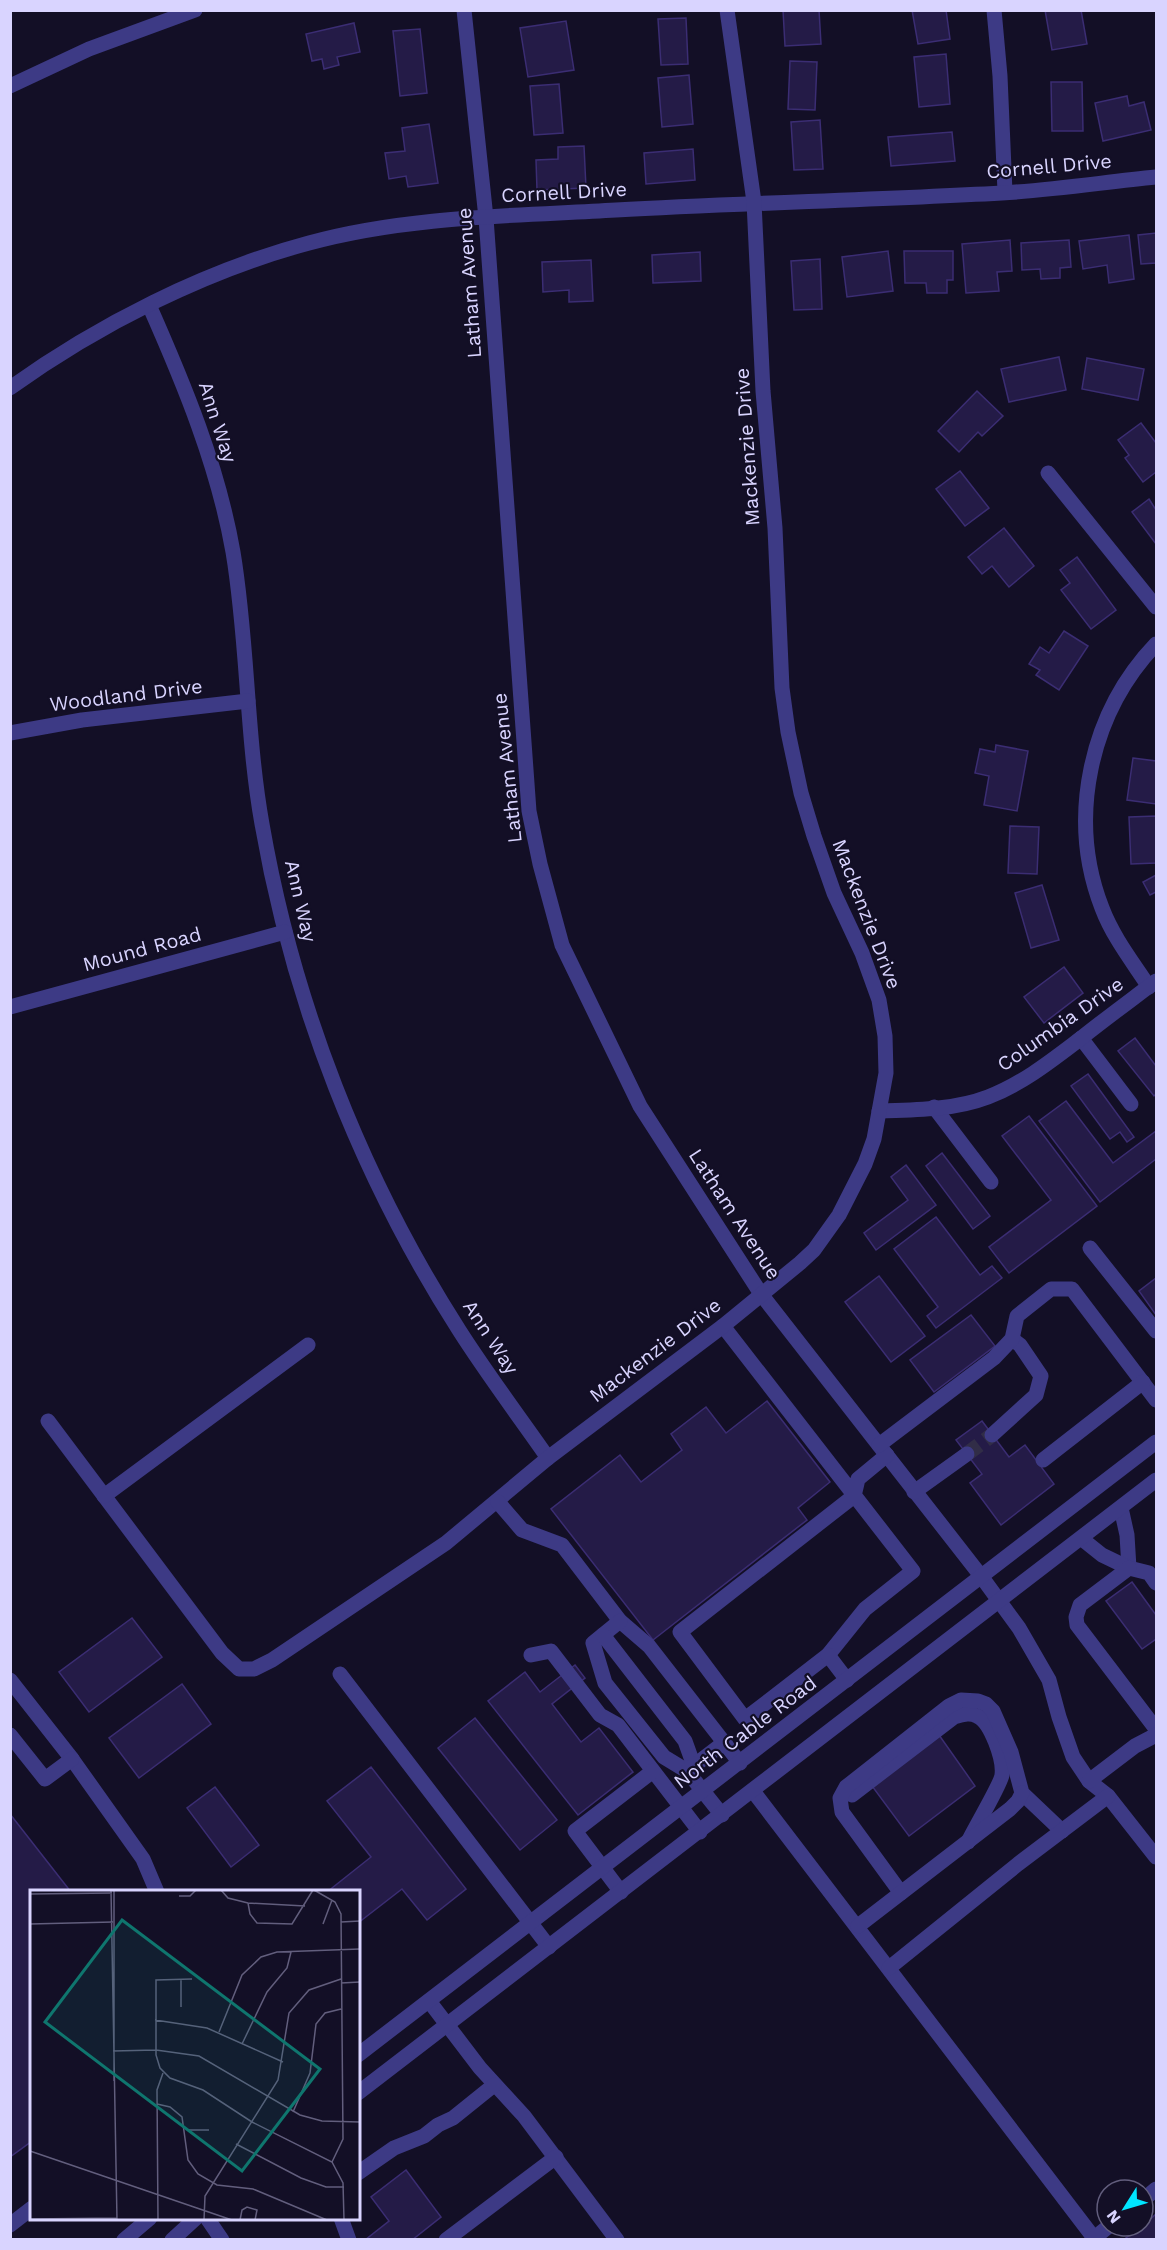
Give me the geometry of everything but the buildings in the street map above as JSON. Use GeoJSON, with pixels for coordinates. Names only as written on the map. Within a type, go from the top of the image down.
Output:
{"type":"FeatureCollection","features":[{"type":"Feature","properties":{"kind":"street"},"geometry":{"type":"LineString","coordinates":[[10,86],[89,49],[195,10]]}},
{"type":"Feature","properties":{"kind":"street","name":"Latham Avenue"},"geometry":{"type":"LineString","coordinates":[[464,10],[486,218],[529,811],[540,864],[562,945],[640,1106],[761,1294],[1019,1628],[1049,1680],[1073,1756],[1089,1780],[1108,1796],[1156,1857]]}},
{"type":"Feature","properties":{"kind":"street","name":"Mackenzie Drive"},"geometry":{"type":"LineString","coordinates":[[104,1496],[222,1653],[239,1669],[254,1669],[272,1660],[446,1543],[548,1458],[723,1326],[814,1250],[839,1215],[865,1164],[874,1139],[886,1073],[885,1036],[879,1000],[862,953],[834,892],[814,836],[801,793],[788,732],[782,688],[775,528],[763,391],[754,202],[727,10]]}},
{"type":"Feature","properties":{"kind":"street"},"geometry":{"type":"LineString","coordinates":[[994,10],[1000,76],[1005,192]]}},
{"type":"Feature","properties":{"kind":"street","name":"Cornell Drive"},"geometry":{"type":"LineString","coordinates":[[10,388],[49,360],[149,305],[237,266],[306,243],[383,228],[486,218],[754,202],[1005,192],[1156,177]]}},
{"type":"Feature","properties":{"kind":"street","name":"Ann Way"},"geometry":{"type":"LineString","coordinates":[[149,305],[185,387],[222,507],[234,562],[261,822],[285,932],[318,1040],[363,1155],[412,1247],[459,1329],[548,1458]]}},
{"type":"Feature","properties":{"kind":"street"},"geometry":{"type":"LineString","coordinates":[[1048,473],[1156,607]]}},
{"type":"Feature","properties":{"kind":"street"},"geometry":{"type":"LineString","coordinates":[[1153,984],[1115,936],[1099,898],[1090,862],[1086,801],[1092,760],[1110,709],[1126,680],[1156,644]]}},
{"type":"Feature","properties":{"kind":"street","name":"Woodland Drive"},"geometry":{"type":"LineString","coordinates":[[10,733],[82,720],[248,701]]}},
{"type":"Feature","properties":{"kind":"street","name":"Mound Road"},"geometry":{"type":"LineString","coordinates":[[10,1007],[285,932]]}},
{"type":"Feature","properties":{"kind":"street","name":"Columbia Drive"},"geometry":{"type":"LineString","coordinates":[[879,1111],[915,1110],[964,1104],[1012,1087],[1047,1064],[1153,984]]}},
{"type":"Feature","properties":{"kind":"street"},"geometry":{"type":"LineString","coordinates":[[1081,1038],[1131,1104]]}},
{"type":"Feature","properties":{"kind":"street"},"geometry":{"type":"LineString","coordinates":[[934,1107],[991,1182]]}},
{"type":"Feature","properties":{"kind":"street"},"geometry":{"type":"LineString","coordinates":[[1090,1248],[1156,1331]]}},
{"type":"Feature","properties":{"kind":"street"},"geometry":{"type":"LineString","coordinates":[[723,1326],[854,1496],[913,1571],[865,1609],[828,1655],[745,1719],[680,1632],[854,1496],[858,1479],[883,1450],[924,1410],[994,1358],[1012,1340],[1017,1316],[1051,1290],[1072,1288],[1156,1400]]}},
{"type":"Feature","properties":{"kind":"street"},"geometry":{"type":"LineString","coordinates":[[992,1435],[1036,1395],[1041,1376],[1020,1345],[1012,1340]]}},
{"type":"Feature","properties":{"kind":"street"},"geometry":{"type":"LineString","coordinates":[[48,1421],[104,1496],[308,1345]]}},
{"type":"Feature","properties":{"kind":"street"},"geometry":{"type":"LineString","coordinates":[[1043,1460],[1143,1382]]}},
{"type":"Feature","properties":{"kind":"street","name":"North Cable Road"},"geometry":{"type":"LineString","coordinates":[[360,2053],[1156,1442]]}},
{"type":"Feature","properties":{"kind":"street"},"geometry":{"type":"LineString","coordinates":[[914,1492],[967,1454]]}},
{"type":"Feature","properties":{"kind":"street"},"geometry":{"type":"LineString","coordinates":[[360,2091],[1156,1480]]}},
{"type":"Feature","properties":{"kind":"street"},"geometry":{"type":"LineString","coordinates":[[498,1502],[522,1530],[562,1545],[621,1621],[649,1646],[740,1763]]}},
{"type":"Feature","properties":{"kind":"street"},"geometry":{"type":"LineString","coordinates":[[1121,1508],[1130,1568]]}},
{"type":"Feature","properties":{"kind":"street"},"geometry":{"type":"LineString","coordinates":[[1082,1539],[1102,1555],[1130,1568],[1149,1573],[1156,1583]]}},
{"type":"Feature","properties":{"kind":"street"},"geometry":{"type":"LineString","coordinates":[[1130,1568],[1080,1605],[1076,1617],[1077,1625],[1156,1729]]}},
{"type":"Feature","properties":{"kind":"street"},"geometry":{"type":"LineString","coordinates":[[621,1621],[593,1643],[605,1683],[664,1757],[691,1768]]}},
{"type":"Feature","properties":{"kind":"street"},"geometry":{"type":"LineString","coordinates":[[603,1635],[686,1741],[691,1768],[703,1791],[722,1815]]}},
{"type":"Feature","properties":{"kind":"street"},"geometry":{"type":"LineString","coordinates":[[531,1655],[551,1651],[600,1714],[618,1725],[700,1832]]}},
{"type":"Feature","properties":{"kind":"street"},"geometry":{"type":"LineString","coordinates":[[828,1655],[847,1680]]}},
{"type":"Feature","properties":{"kind":"street"},"geometry":{"type":"LineString","coordinates":[[340,1674],[549,1947]]}},
{"type":"Feature","properties":{"kind":"street"},"geometry":{"type":"LineString","coordinates":[[10,1680],[72,1759],[143,1858],[156,1890]]}},
{"type":"Feature","properties":{"kind":"street"},"geometry":{"type":"LineString","coordinates":[[901,1893],[842,1812],[840,1798],[846,1787],[950,1706],[961,1700],[978,1701],[986,1704],[993,1711],[1011,1752],[1022,1793],[1062,1831]]}},
{"type":"Feature","properties":{"kind":"street"},"geometry":{"type":"LineString","coordinates":[[841,1804],[954,1717],[966,1713],[977,1716],[987,1725],[1001,1760],[1002,1776],[968,1842]]}},
{"type":"Feature","properties":{"kind":"street"},"geometry":{"type":"LineString","coordinates":[[10,1735],[45,1779],[72,1759]]}},
{"type":"Feature","properties":{"kind":"street"},"geometry":{"type":"LineString","coordinates":[[1089,1780],[1135,1746],[1156,1735]]}},
{"type":"Feature","properties":{"kind":"street"},"geometry":{"type":"LineString","coordinates":[[691,1768],[725,1743]]}},
{"type":"Feature","properties":{"kind":"street"},"geometry":{"type":"LineString","coordinates":[[621,1892],[575,1831],[653,1771]]}},
{"type":"Feature","properties":{"kind":"street"},"geometry":{"type":"LineString","coordinates":[[753,1791],[858,1926],[1093,2239]]}},
{"type":"Feature","properties":{"kind":"street"},"geometry":{"type":"LineString","coordinates":[[858,1926],[1010,1809],[1022,1793]]}},
{"type":"Feature","properties":{"kind":"street"},"geometry":{"type":"LineString","coordinates":[[889,1968],[1108,1796]]}},
{"type":"Feature","properties":{"kind":"street"},"geometry":{"type":"LineString","coordinates":[[429,2001],[494,2085],[524,2116],[617,2240]]}},
{"type":"Feature","properties":{"kind":"street"},"geometry":{"type":"LineString","coordinates":[[360,2172],[394,2148],[424,2136],[438,2125],[453,2118],[494,2085]]}},
{"type":"Feature","properties":{"kind":"street"},"geometry":{"type":"LineString","coordinates":[[446,2240],[556,2157]]}},
{"type":"Feature","properties":{"kind":"street"},"geometry":{"type":"LineString","coordinates":[[10,2224],[30,2209]]}},
{"type":"Feature","properties":{"kind":"street"},"geometry":{"type":"LineString","coordinates":[[124,2240],[148,2220]]}},
{"type":"Feature","properties":{"kind":"street"},"geometry":{"type":"LineString","coordinates":[[171,2240],[194,2220]]}},
{"type":"Feature","properties":{"kind":"street"},"geometry":{"type":"LineString","coordinates":[[208,2220],[222,2240]]}},
{"type":"Feature","properties":{"kind":"street"},"geometry":{"type":"LineString","coordinates":[[342,2220],[349,2240]]}},
{"type":"Feature","properties":{"kind":"tunnel"},"geometry":{"type":"LineString","coordinates":[[967,1454],[992,1435]]}}]}
